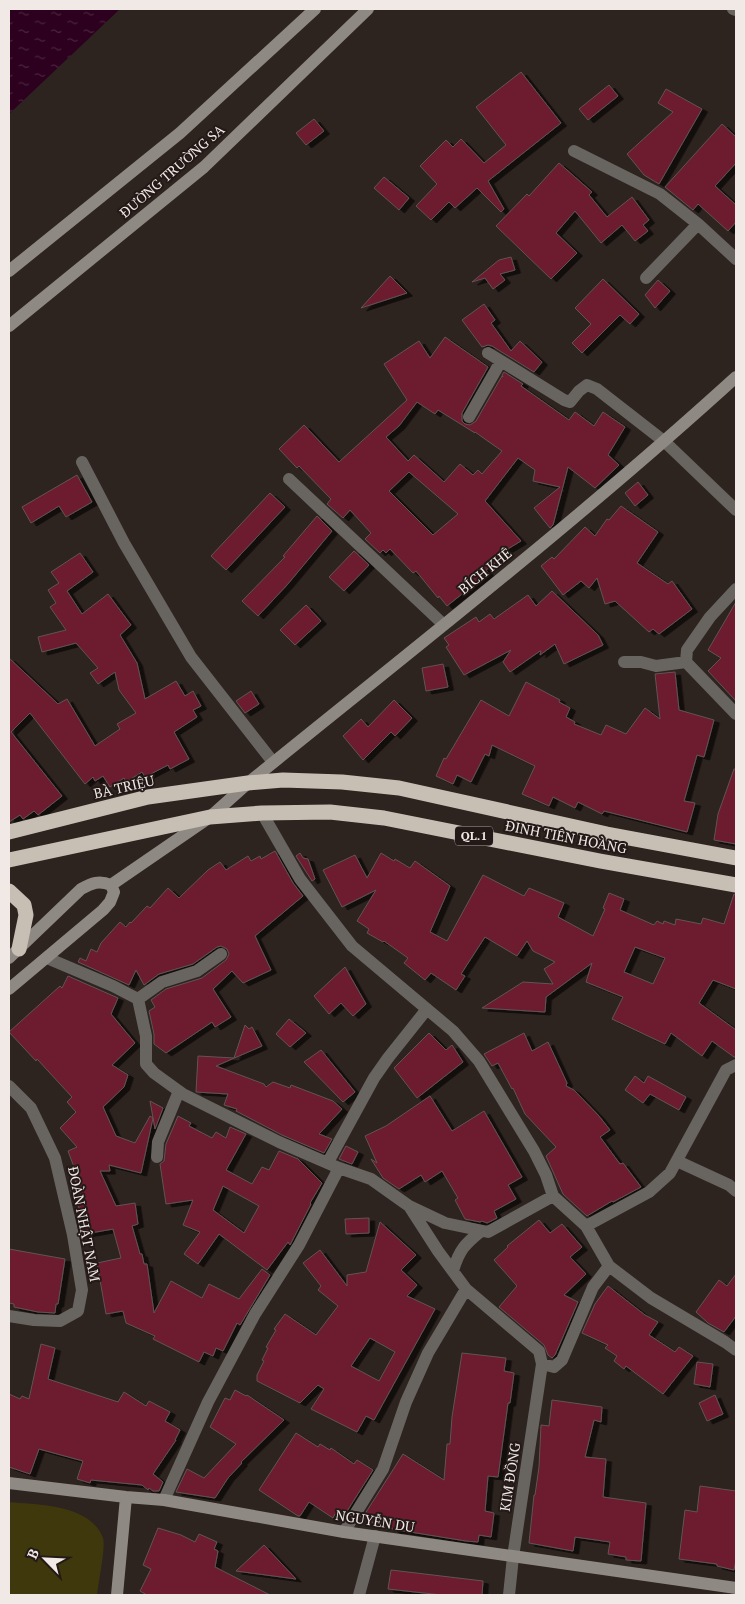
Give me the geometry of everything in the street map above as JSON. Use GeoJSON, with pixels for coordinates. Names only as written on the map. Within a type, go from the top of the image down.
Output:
{"type":"FeatureCollection","features":[{"type":"Feature","properties":{"kind":"highway","name":"ĐINH TIÊN HOÀNG"},"geometry":{"type":"LineString","coordinates":[[248,783],[283,780],[342,782],[399,788],[607,834],[736,858]]}},
{"type":"Feature","properties":{"kind":"highway","name":"BÀ TRIỆU"},"geometry":{"type":"LineString","coordinates":[[9,832],[148,797],[248,783]]}},
{"type":"Feature","properties":{"kind":"highway","name":"ĐINH TIÊN HOÀNG"},"geometry":{"type":"LineString","coordinates":[[210,817],[262,813],[330,812],[384,818],[600,861],[736,885]]}},
{"type":"Feature","properties":{"kind":"highway","name":"QL.1"},"geometry":{"type":"LineString","coordinates":[[9,860],[210,817]]}},
{"type":"Feature","properties":{"kind":"highway"},"geometry":{"type":"LineString","coordinates":[[9,891],[24,905],[26,915],[14,953]]}},
{"type":"Feature","properties":{"kind":"main road","name":"ĐƯỜNG TRƯỜNG SA"},"geometry":{"type":"LineString","coordinates":[[9,271],[180,133],[315,9]]}},
{"type":"Feature","properties":{"kind":"main road","name":"ĐƯỜNG TRƯỜNG SA"},"geometry":{"type":"LineString","coordinates":[[9,326],[204,167],[368,9]]}},
{"type":"Feature","properties":{"kind":"main road","name":"BÍCH KHÊ"},"geometry":{"type":"LineString","coordinates":[[111,885],[210,817],[273,762],[444,624],[664,442],[736,377]]}},
{"type":"Feature","properties":{"kind":"main road"},"geometry":{"type":"LineString","coordinates":[[9,989],[103,910],[110,902],[114,892],[111,885],[102,881],[81,889],[14,953]]}},
{"type":"Feature","properties":{"kind":"main road","name":"NGUYỄN DU"},"geometry":{"type":"LineString","coordinates":[[9,1483],[164,1500],[344,1532],[736,1588]]}},
{"type":"Feature","properties":{"kind":"main road"},"geometry":{"type":"LineString","coordinates":[[117,1595],[126,1497]]}},
{"type":"Feature","properties":{"kind":"street"},"geometry":{"type":"LineString","coordinates":[[574,150],[660,194],[698,224],[736,259]]}},
{"type":"Feature","properties":{"kind":"street"},"geometry":{"type":"LineString","coordinates":[[646,278],[698,224]]}},
{"type":"Feature","properties":{"kind":"street"},"geometry":{"type":"LineString","coordinates":[[488,353],[570,402],[587,385],[597,389],[664,442],[736,510]]}},
{"type":"Feature","properties":{"kind":"street"},"geometry":{"type":"LineString","coordinates":[[469,417],[501,361]]}},
{"type":"Feature","properties":{"kind":"street"},"geometry":{"type":"LineString","coordinates":[[82,462],[124,543],[192,657],[273,762]]}},
{"type":"Feature","properties":{"kind":"street"},"geometry":{"type":"LineString","coordinates":[[288,479],[444,624]]}},
{"type":"Feature","properties":{"kind":"street"},"geometry":{"type":"LineString","coordinates":[[736,589],[710,617],[686,650],[686,662],[736,714]]}},
{"type":"Feature","properties":{"kind":"street"},"geometry":{"type":"LineString","coordinates":[[624,662],[641,662],[656,666],[686,662]]}},
{"type":"Feature","properties":{"kind":"street"},"geometry":{"type":"LineString","coordinates":[[262,813],[300,879],[352,946],[452,1031],[478,1061],[534,1151],[546,1175],[553,1196],[586,1226],[608,1266],[651,1298],[736,1350]]}},
{"type":"Feature","properties":{"kind":"street"},"geometry":{"type":"LineString","coordinates":[[138,999],[162,982],[197,971],[220,954]]}},
{"type":"Feature","properties":{"kind":"street"},"geometry":{"type":"LineString","coordinates":[[48,958],[138,999]]}},
{"type":"Feature","properties":{"kind":"street"},"geometry":{"type":"LineString","coordinates":[[138,999],[146,1036],[146,1064],[154,1073],[179,1090],[279,1142],[371,1179],[410,1206],[445,1223],[488,1232],[553,1196]]}},
{"type":"Feature","properties":{"kind":"street"},"geometry":{"type":"LineString","coordinates":[[164,1500],[208,1402],[250,1322],[299,1245],[333,1165],[374,1078],[427,1009]]}},
{"type":"Feature","properties":{"kind":"street"},"geometry":{"type":"LineString","coordinates":[[586,1226],[649,1192],[670,1173],[726,1070],[736,1065]]}},
{"type":"Feature","properties":{"kind":"street","name":"ĐOÀN NHẬT NAM"},"geometry":{"type":"LineString","coordinates":[[9,1086],[31,1108],[55,1158],[74,1235],[82,1290],[78,1311],[60,1321],[34,1320],[9,1316]]}},
{"type":"Feature","properties":{"kind":"street"},"geometry":{"type":"LineString","coordinates":[[157,1157],[158,1142],[179,1090]]}},
{"type":"Feature","properties":{"kind":"street"},"geometry":{"type":"LineString","coordinates":[[677,1161],[736,1190]]}},
{"type":"Feature","properties":{"kind":"street"},"geometry":{"type":"LineString","coordinates":[[410,1206],[466,1289],[540,1352],[542,1364],[554,1367],[562,1360],[593,1287],[608,1266]]}},
{"type":"Feature","properties":{"kind":"street"},"geometry":{"type":"LineString","coordinates":[[453,1271],[457,1257],[464,1245],[481,1231]]}},
{"type":"Feature","properties":{"kind":"street"},"geometry":{"type":"LineString","coordinates":[[344,1532],[383,1468],[406,1402],[428,1353],[466,1289]]}},
{"type":"Feature","properties":{"kind":"street","name":"KIM ĐỒNG"},"geometry":{"type":"LineString","coordinates":[[509,1595],[542,1364]]}},
{"type":"Feature","properties":{"kind":"street"},"geometry":{"type":"LineString","coordinates":[[359,1595],[375,1536]]}},
{"type":"Feature","properties":{"kind":"shaded area"},"geometry":{"type":"Polygon","coordinates":[[[9,1502],[62,1508],[87,1518],[96,1527],[104,1542],[97,1595],[9,1595],[9,1502]]]}},
{"type":"Feature","properties":{"kind":"water"},"geometry":{"type":"Polygon","coordinates":[[[9,9],[120,9],[9,114],[9,9]]]}},
{"type":"Feature","properties":{"kind":"building"},"geometry":{"type":"Polygon","coordinates":[[[521,72],[561,123],[488,181],[504,209],[501,212],[477,188],[455,208],[449,202],[431,220],[416,206],[437,184],[420,166],[446,140],[453,147],[461,139],[484,163],[506,145],[476,107],[521,72]]]}},
{"type":"Feature","properties":{"kind":"building"},"geometry":{"type":"Polygon","coordinates":[[[609,85],[618,96],[588,120],[579,109],[609,85]]]}},
{"type":"Feature","properties":{"kind":"building"},"geometry":{"type":"Polygon","coordinates":[[[666,89],[702,109],[659,184],[644,175],[627,154],[673,112],[658,103],[666,89]]]}},
{"type":"Feature","properties":{"kind":"building"},"geometry":{"type":"Polygon","coordinates":[[[314,119],[324,131],[306,145],[296,133],[314,119]]]}},
{"type":"Feature","properties":{"kind":"building"},"geometry":{"type":"Polygon","coordinates":[[[722,124],[736,137],[736,163],[715,186],[736,205],[736,222],[728,231],[698,204],[693,210],[665,187],[722,124]]]}},
{"type":"Feature","properties":{"kind":"building"},"geometry":{"type":"Polygon","coordinates":[[[559,163],[592,192],[589,195],[607,217],[632,197],[649,220],[643,225],[648,231],[635,241],[622,225],[601,243],[575,211],[556,233],[577,253],[551,279],[496,226],[527,194],[529,196],[559,163]]]}},
{"type":"Feature","properties":{"kind":"building"},"geometry":{"type":"Polygon","coordinates":[[[384,177],[409,198],[399,210],[374,188],[384,177]]]}},
{"type":"Feature","properties":{"kind":"building"},"geometry":{"type":"Polygon","coordinates":[[[511,257],[515,270],[500,274],[505,280],[493,289],[485,278],[472,282],[499,260],[511,257]]]}},
{"type":"Feature","properties":{"kind":"building"},"geometry":{"type":"Polygon","coordinates":[[[390,276],[407,293],[361,308],[390,276]]]}},
{"type":"Feature","properties":{"kind":"building"},"geometry":{"type":"Polygon","coordinates":[[[603,279],[639,314],[630,324],[620,315],[582,353],[572,343],[591,324],[575,308],[603,279]]]}},
{"type":"Feature","properties":{"kind":"building"},"geometry":{"type":"Polygon","coordinates":[[[658,280],[670,291],[655,308],[645,295],[658,280]]]}},
{"type":"Feature","properties":{"kind":"building"},"geometry":{"type":"Polygon","coordinates":[[[484,304],[495,320],[491,323],[511,351],[520,341],[542,362],[534,372],[492,346],[482,347],[462,320],[484,304]]]}},
{"type":"Feature","properties":{"kind":"building"},"geometry":{"type":"Polygon","coordinates":[[[445,337],[488,367],[462,413],[462,421],[465,424],[470,425],[476,421],[503,377],[504,372],[523,384],[521,386],[569,420],[575,412],[594,426],[603,412],[625,427],[608,455],[619,465],[595,488],[568,467],[553,525],[550,528],[534,508],[560,487],[533,481],[535,470],[518,458],[485,501],[521,541],[506,550],[508,553],[486,570],[488,573],[447,606],[416,571],[413,573],[390,549],[386,553],[383,550],[380,553],[365,539],[371,533],[350,510],[343,518],[327,504],[331,499],[299,466],[297,468],[279,449],[304,425],[339,462],[407,400],[384,364],[419,341],[430,358],[445,337]],[[417,402],[399,426],[386,437],[408,461],[414,455],[444,482],[460,464],[473,475],[478,470],[482,474],[502,451],[438,410],[435,414],[417,402]],[[409,472],[389,491],[433,535],[458,514],[409,472]]]}},
{"type":"Feature","properties":{"kind":"building"},"geometry":{"type":"Polygon","coordinates":[[[77,475],[92,502],[66,517],[59,506],[31,523],[22,507],[77,475]]]}},
{"type":"Feature","properties":{"kind":"building"},"geometry":{"type":"Polygon","coordinates":[[[638,482],[648,495],[635,506],[625,493],[638,482]]]}},
{"type":"Feature","properties":{"kind":"building"},"geometry":{"type":"Polygon","coordinates":[[[270,493],[285,507],[226,570],[211,556],[270,493]]]}},
{"type":"Feature","properties":{"kind":"building"},"geometry":{"type":"Polygon","coordinates":[[[621,506],[658,532],[637,563],[668,584],[672,581],[692,609],[659,634],[653,629],[649,632],[615,601],[605,604],[597,578],[589,588],[581,581],[563,595],[541,566],[552,557],[554,559],[585,527],[595,536],[607,519],[609,520],[621,506]]]}},
{"type":"Feature","properties":{"kind":"building"},"geometry":{"type":"Polygon","coordinates":[[[317,516],[332,531],[287,585],[258,616],[242,601],[285,557],[283,556],[317,516]]]}},
{"type":"Feature","properties":{"kind":"building"},"geometry":{"type":"Polygon","coordinates":[[[354,551],[369,565],[344,591],[329,577],[354,551]]]}},
{"type":"Feature","properties":{"kind":"building"},"geometry":{"type":"Polygon","coordinates":[[[80,553],[93,572],[67,591],[82,614],[108,594],[131,625],[120,635],[137,663],[145,699],[176,681],[185,696],[193,691],[201,706],[193,710],[197,717],[174,732],[189,759],[170,769],[168,765],[145,777],[142,772],[126,782],[124,778],[110,787],[103,776],[95,781],[93,777],[85,784],[30,713],[11,732],[62,796],[38,815],[34,811],[23,819],[20,815],[9,822],[9,658],[58,704],[67,699],[95,746],[120,729],[117,724],[136,713],[119,690],[115,672],[98,684],[90,673],[98,668],[76,643],[42,652],[38,637],[66,630],[50,607],[56,603],[48,590],[59,583],[51,572],[80,553]]]}},
{"type":"Feature","properties":{"kind":"building"},"geometry":{"type":"Polygon","coordinates":[[[552,591],[598,635],[603,645],[564,664],[555,644],[540,655],[540,651],[510,672],[503,662],[511,650],[464,675],[446,647],[449,645],[444,638],[476,617],[479,622],[490,614],[494,619],[528,595],[536,606],[552,591]]]}},
{"type":"Feature","properties":{"kind":"building"},"geometry":{"type":"Polygon","coordinates":[[[736,602],[736,701],[708,671],[721,658],[708,650],[736,602]]]}},
{"type":"Feature","properties":{"kind":"building"},"geometry":{"type":"Polygon","coordinates":[[[306,605],[321,621],[295,645],[280,630],[306,605]]]}},
{"type":"Feature","properties":{"kind":"building"},"geometry":{"type":"Polygon","coordinates":[[[443,664],[448,687],[426,691],[422,668],[443,664]]]}},
{"type":"Feature","properties":{"kind":"building"},"geometry":{"type":"Polygon","coordinates":[[[675,672],[679,710],[714,720],[704,757],[697,755],[684,801],[695,803],[687,832],[604,811],[602,814],[578,802],[575,808],[553,797],[549,806],[522,794],[535,766],[492,745],[489,756],[485,754],[471,782],[457,775],[453,784],[436,776],[444,758],[446,759],[481,700],[509,716],[526,682],[560,700],[559,702],[570,708],[566,717],[575,722],[574,724],[601,735],[606,725],[626,734],[645,708],[660,719],[655,674],[675,672]]]}},
{"type":"Feature","properties":{"kind":"building"},"geometry":{"type":"Polygon","coordinates":[[[251,691],[259,704],[245,713],[236,701],[251,691]]]}},
{"type":"Feature","properties":{"kind":"building"},"geometry":{"type":"Polygon","coordinates":[[[394,700],[412,718],[395,736],[391,732],[363,760],[343,736],[361,719],[368,727],[394,700]]]}},
{"type":"Feature","properties":{"kind":"building"},"geometry":{"type":"Polygon","coordinates":[[[734,769],[736,769],[736,844],[714,840],[718,814],[734,769]]]}},
{"type":"Feature","properties":{"kind":"building"},"geometry":{"type":"Polygon","coordinates":[[[275,851],[293,883],[303,896],[255,936],[271,970],[243,983],[232,971],[213,989],[231,1017],[215,1027],[212,1022],[166,1053],[154,1044],[149,1011],[155,1007],[151,1000],[166,989],[202,978],[226,960],[229,954],[227,949],[221,946],[217,947],[193,964],[159,974],[144,985],[136,970],[129,985],[78,962],[80,958],[86,961],[91,949],[97,952],[101,943],[120,922],[126,927],[147,906],[150,908],[168,888],[179,898],[208,870],[220,862],[226,870],[248,856],[251,861],[260,856],[261,859],[275,851]]]}},
{"type":"Feature","properties":{"kind":"building"},"geometry":{"type":"Polygon","coordinates":[[[300,853],[303,858],[308,859],[315,879],[312,881],[296,856],[300,853]]]}},
{"type":"Feature","properties":{"kind":"building"},"geometry":{"type":"Polygon","coordinates":[[[381,853],[410,868],[415,861],[450,886],[430,932],[447,941],[483,875],[524,896],[529,888],[564,903],[558,917],[593,936],[605,909],[603,908],[609,893],[624,899],[620,910],[654,925],[657,921],[663,924],[664,921],[675,925],[676,919],[701,924],[703,918],[724,924],[734,894],[736,895],[736,989],[713,980],[699,1003],[736,1030],[736,1057],[712,1041],[702,1056],[671,1033],[665,1044],[612,1019],[623,997],[586,982],[592,963],[546,997],[545,1012],[482,1008],[523,982],[553,984],[544,969],[555,962],[533,951],[527,941],[517,956],[485,937],[461,974],[465,976],[456,990],[431,973],[425,980],[404,963],[408,958],[384,941],[367,933],[369,929],[357,921],[376,890],[342,907],[323,870],[355,855],[367,878],[381,853]],[[635,947],[624,972],[653,984],[665,958],[635,947]]]}},
{"type":"Feature","properties":{"kind":"building"},"geometry":{"type":"Polygon","coordinates":[[[345,967],[366,1004],[353,1016],[341,1003],[329,1014],[314,996],[345,967]]]}},
{"type":"Feature","properties":{"kind":"building"},"geometry":{"type":"Polygon","coordinates":[[[68,976],[118,998],[111,1014],[135,1043],[112,1065],[128,1075],[124,1087],[103,1107],[116,1136],[135,1143],[150,1116],[153,1118],[141,1173],[109,1165],[110,1171],[100,1171],[116,1206],[135,1203],[138,1224],[132,1226],[140,1254],[142,1254],[144,1264],[147,1264],[154,1313],[171,1281],[202,1298],[209,1284],[239,1299],[262,1269],[270,1275],[240,1325],[237,1323],[223,1351],[216,1348],[213,1356],[204,1352],[199,1362],[153,1339],[155,1336],[126,1323],[123,1311],[106,1314],[97,1263],[121,1258],[113,1229],[85,1234],[81,1212],[71,1191],[71,1189],[77,1186],[71,1168],[74,1167],[68,1151],[77,1147],[60,1128],[76,1112],[67,1102],[72,1097],[9,1032],[60,986],[62,988],[68,976]]]}},
{"type":"Feature","properties":{"kind":"building"},"geometry":{"type":"Polygon","coordinates":[[[289,1019],[306,1033],[290,1047],[276,1034],[289,1019]]]}},
{"type":"Feature","properties":{"kind":"building"},"geometry":{"type":"Polygon","coordinates":[[[245,1025],[249,1029],[252,1027],[262,1046],[216,1066],[264,1084],[266,1087],[273,1082],[290,1088],[291,1085],[333,1101],[342,1109],[319,1134],[332,1139],[324,1153],[282,1135],[236,1111],[237,1109],[224,1105],[228,1094],[196,1092],[198,1056],[234,1058],[245,1025]]]}},
{"type":"Feature","properties":{"kind":"building"},"geometry":{"type":"Polygon","coordinates":[[[429,1033],[446,1050],[452,1045],[463,1062],[417,1098],[394,1068],[429,1033]]]}},
{"type":"Feature","properties":{"kind":"building"},"geometry":{"type":"Polygon","coordinates":[[[524,1033],[532,1051],[548,1042],[567,1083],[566,1086],[574,1090],[610,1130],[600,1137],[620,1164],[623,1163],[641,1187],[587,1216],[563,1194],[546,1156],[556,1147],[525,1114],[513,1088],[498,1063],[492,1066],[484,1054],[524,1033]]]}},
{"type":"Feature","properties":{"kind":"building"},"geometry":{"type":"Polygon","coordinates":[[[321,1050],[355,1092],[343,1102],[304,1062],[321,1050]]]}},
{"type":"Feature","properties":{"kind":"building"},"geometry":{"type":"Polygon","coordinates":[[[635,1076],[644,1083],[648,1076],[686,1097],[679,1110],[650,1094],[643,1103],[625,1090],[635,1076]]]}},
{"type":"Feature","properties":{"kind":"building"},"geometry":{"type":"Polygon","coordinates":[[[430,1096],[452,1131],[484,1111],[522,1177],[508,1185],[516,1199],[494,1211],[497,1218],[487,1223],[465,1219],[455,1200],[458,1198],[442,1171],[425,1182],[421,1175],[399,1189],[383,1178],[371,1159],[377,1163],[365,1136],[386,1126],[430,1096]]]}},
{"type":"Feature","properties":{"kind":"building"},"geometry":{"type":"Polygon","coordinates":[[[150,1101],[163,1108],[155,1129],[150,1101]]]}},
{"type":"Feature","properties":{"kind":"building"},"geometry":{"type":"Polygon","coordinates":[[[178,1116],[191,1123],[189,1126],[212,1138],[216,1132],[226,1138],[230,1127],[246,1134],[226,1170],[252,1184],[262,1167],[269,1170],[279,1151],[298,1159],[322,1183],[290,1245],[288,1242],[267,1270],[219,1234],[198,1264],[184,1254],[200,1232],[183,1225],[193,1200],[166,1204],[160,1164],[164,1161],[166,1144],[178,1116]],[[223,1186],[213,1210],[244,1233],[259,1206],[223,1186]]]}},
{"type":"Feature","properties":{"kind":"building"},"geometry":{"type":"Polygon","coordinates":[[[346,1146],[358,1152],[352,1164],[339,1159],[346,1146]]]}},
{"type":"Feature","properties":{"kind":"building"},"geometry":{"type":"Polygon","coordinates":[[[369,1218],[369,1233],[346,1234],[345,1219],[369,1218]]]}},
{"type":"Feature","properties":{"kind":"building"},"geometry":{"type":"Polygon","coordinates":[[[539,1220],[550,1233],[562,1224],[582,1247],[570,1257],[586,1274],[564,1295],[578,1302],[552,1358],[548,1355],[544,1345],[499,1307],[517,1286],[494,1260],[507,1246],[539,1220]]]}},
{"type":"Feature","properties":{"kind":"building"},"geometry":{"type":"Polygon","coordinates":[[[380,1222],[416,1255],[401,1270],[417,1285],[407,1296],[435,1309],[374,1420],[366,1416],[357,1432],[311,1409],[324,1389],[318,1385],[300,1403],[257,1381],[257,1375],[264,1361],[262,1360],[268,1348],[266,1347],[276,1330],[274,1329],[285,1314],[316,1335],[338,1306],[318,1290],[321,1286],[303,1263],[320,1250],[347,1286],[347,1275],[366,1272],[380,1222]],[[370,1338],[351,1366],[379,1381],[395,1352],[370,1338]]]}},
{"type":"Feature","properties":{"kind":"building"},"geometry":{"type":"Polygon","coordinates":[[[9,1249],[65,1259],[55,1313],[14,1307],[14,1304],[9,1303],[9,1249]]]}},
{"type":"Feature","properties":{"kind":"building"},"geometry":{"type":"Polygon","coordinates":[[[736,1274],[736,1316],[724,1332],[708,1323],[696,1312],[719,1280],[727,1286],[736,1274]]]}},
{"type":"Feature","properties":{"kind":"building"},"geometry":{"type":"Polygon","coordinates":[[[608,1286],[645,1315],[658,1322],[649,1335],[675,1352],[679,1347],[693,1356],[663,1394],[626,1366],[624,1369],[614,1361],[617,1356],[605,1348],[608,1345],[582,1333],[595,1304],[608,1286]]]}},
{"type":"Feature","properties":{"kind":"building"},"geometry":{"type":"Polygon","coordinates":[[[41,1344],[55,1348],[48,1379],[118,1402],[124,1392],[146,1406],[149,1401],[170,1412],[165,1421],[180,1430],[176,1440],[153,1474],[163,1482],[159,1491],[153,1491],[149,1488],[148,1490],[142,1485],[91,1480],[90,1483],[77,1479],[83,1461],[39,1449],[30,1474],[9,1467],[9,1394],[20,1399],[22,1396],[29,1399],[41,1344]]]}},
{"type":"Feature","properties":{"kind":"building"},"geometry":{"type":"Polygon","coordinates":[[[462,1353],[506,1358],[504,1371],[514,1373],[498,1477],[488,1476],[485,1511],[494,1513],[491,1537],[479,1535],[478,1542],[466,1541],[396,1531],[378,1520],[375,1524],[363,1517],[403,1454],[444,1480],[447,1444],[450,1444],[452,1417],[462,1353]]]}},
{"type":"Feature","properties":{"kind":"building"},"geometry":{"type":"Polygon","coordinates":[[[697,1362],[713,1364],[710,1387],[694,1384],[697,1362]]]}},
{"type":"Feature","properties":{"kind":"building"},"geometry":{"type":"Polygon","coordinates":[[[235,1390],[247,1395],[284,1420],[241,1462],[215,1498],[176,1492],[187,1469],[204,1478],[236,1444],[210,1427],[225,1398],[230,1400],[235,1390]]]}},
{"type":"Feature","properties":{"kind":"building"},"geometry":{"type":"Polygon","coordinates":[[[715,1395],[723,1414],[707,1421],[699,1403],[715,1395]]]}},
{"type":"Feature","properties":{"kind":"building"},"geometry":{"type":"Polygon","coordinates":[[[552,1400],[602,1407],[601,1422],[594,1420],[585,1457],[606,1459],[603,1497],[646,1503],[641,1561],[626,1560],[626,1557],[608,1554],[610,1542],[575,1537],[573,1551],[529,1543],[539,1467],[541,1425],[549,1426],[552,1400]]]}},
{"type":"Feature","properties":{"kind":"building"},"geometry":{"type":"Polygon","coordinates":[[[296,1433],[318,1447],[320,1444],[330,1450],[331,1448],[354,1464],[357,1460],[373,1470],[342,1519],[335,1514],[333,1518],[309,1502],[300,1516],[298,1516],[259,1490],[296,1433]]]}},
{"type":"Feature","properties":{"kind":"building"},"geometry":{"type":"Polygon","coordinates":[[[700,1486],[736,1491],[736,1560],[734,1570],[717,1566],[717,1564],[679,1559],[685,1510],[697,1512],[700,1486]]]}},
{"type":"Feature","properties":{"kind":"building"},"geometry":{"type":"Polygon","coordinates":[[[158,1528],[181,1535],[195,1542],[199,1534],[217,1542],[214,1549],[218,1551],[215,1567],[270,1595],[147,1595],[140,1591],[151,1569],[143,1565],[158,1528]]]}},
{"type":"Feature","properties":{"kind":"building"},"geometry":{"type":"Polygon","coordinates":[[[264,1545],[296,1579],[236,1571],[264,1545]]]}},
{"type":"Feature","properties":{"kind":"building"},"geometry":{"type":"Polygon","coordinates":[[[391,1570],[483,1581],[482,1595],[442,1595],[388,1589],[391,1570]]]}}]}
